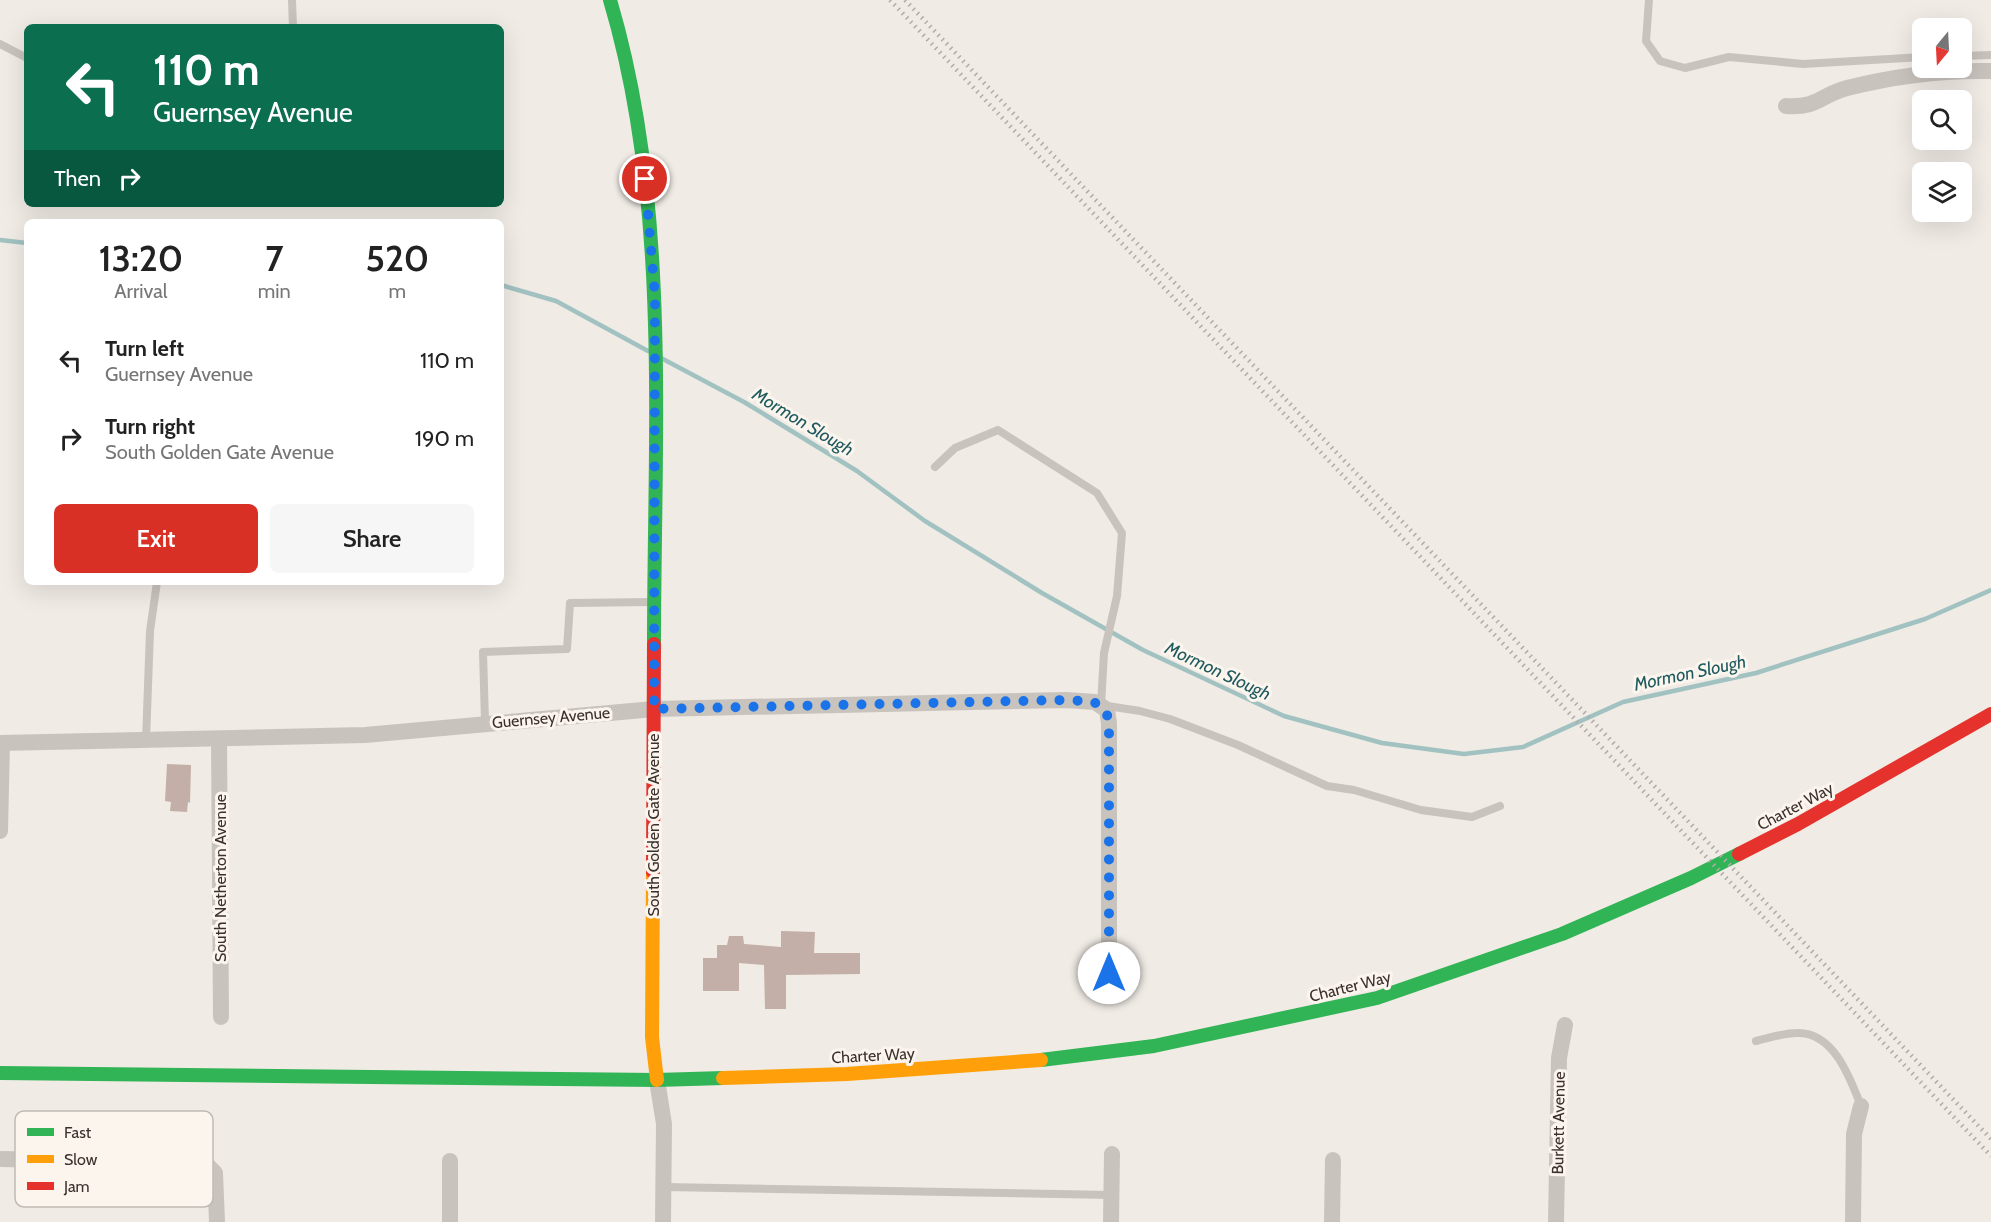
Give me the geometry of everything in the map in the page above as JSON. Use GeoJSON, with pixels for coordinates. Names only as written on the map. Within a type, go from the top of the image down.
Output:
{"type":"FeatureCollection","features":[{"type":"Feature","properties":{"kind":"main road","name":"South Golden Gate Avenue"},"geometry":{"type":"LineString","coordinates":[[610,0],[626,53],[640,121],[655,295],[652,1037],[657,1080]]}},
{"type":"Feature","properties":{"kind":"main road","name":"Charter Way"},"geometry":{"type":"LineString","coordinates":[[0,1073],[657,1080],[848,1074],[1018,1063],[1154,1046],[1377,998],[1562,934],[1691,878],[1798,824],[1991,714]]}},
{"type":"Feature","properties":{"kind":"street"},"geometry":{"type":"LineString","coordinates":[[1786,106],[1806,108],[1845,89],[1952,70],[1991,71]]}},
{"type":"Feature","properties":{"kind":"street","name":"Guernsey Avenue"},"geometry":{"type":"LineString","coordinates":[[1,743],[365,735],[484,722],[654,709],[1066,700],[1101,705]]}},
{"type":"Feature","properties":{"kind":"street"},"geometry":{"type":"LineString","coordinates":[[1101,705],[1107,710],[1109,723],[1109,973]]}},
{"type":"Feature","properties":{"kind":"street","name":"South Netherton Avenue"},"geometry":{"type":"LineString","coordinates":[[219,739],[221,1017]]}},
{"type":"Feature","properties":{"kind":"street"},"geometry":{"type":"LineString","coordinates":[[0,831],[1,743]]}},
{"type":"Feature","properties":{"kind":"street","name":"Burkett Avenue"},"geometry":{"type":"LineString","coordinates":[[1556,1222],[1559,1058],[1565,1025]]}},
{"type":"Feature","properties":{"kind":"street","name":"South Golden Gate Avenue"},"geometry":{"type":"LineString","coordinates":[[657,1080],[664,1124],[663,1222]]}},
{"type":"Feature","properties":{"kind":"street"},"geometry":{"type":"LineString","coordinates":[[1853,1222],[1854,1134],[1861,1106]]}},
{"type":"Feature","properties":{"kind":"street"},"geometry":{"type":"LineString","coordinates":[[1111,1222],[1112,1154]]}},
{"type":"Feature","properties":{"kind":"street"},"geometry":{"type":"LineString","coordinates":[[0,1160],[15,1160]]}},
{"type":"Feature","properties":{"kind":"street"},"geometry":{"type":"LineString","coordinates":[[1332,1222],[1333,1160]]}},
{"type":"Feature","properties":{"kind":"street"},"geometry":{"type":"LineString","coordinates":[[450,1161],[450,1222]]}},
{"type":"Feature","properties":{"kind":"street"},"geometry":{"type":"LineString","coordinates":[[213,1171],[217,1190],[217,1222]]}},
{"type":"Feature","properties":{"kind":"lane"},"geometry":{"type":"LineString","coordinates":[[292,0],[292,24]]}},
{"type":"Feature","properties":{"kind":"lane"},"geometry":{"type":"LineString","coordinates":[[1649,0],[1646,41],[1660,61],[1685,68],[1729,57],[1803,64],[1912,58]]}},
{"type":"Feature","properties":{"kind":"lane"},"geometry":{"type":"LineString","coordinates":[[0,44],[24,56]]}},
{"type":"Feature","properties":{"kind":"lane"},"geometry":{"type":"LineString","coordinates":[[1972,56],[1991,55]]}},
{"type":"Feature","properties":{"kind":"lane"},"geometry":{"type":"LineString","coordinates":[[935,467],[955,448],[998,430],[1096,493],[1122,533],[1117,596],[1104,653],[1101,705],[1140,711],[1170,719],[1238,745],[1327,786],[1354,789],[1421,810],[1472,818],[1500,806]]}},
{"type":"Feature","properties":{"kind":"lane"},"geometry":{"type":"LineString","coordinates":[[146,740],[150,631],[157,585]]}},
{"type":"Feature","properties":{"kind":"lane"},"geometry":{"type":"LineString","coordinates":[[484,722],[483,652],[567,649],[570,603],[655,602]]}},
{"type":"Feature","properties":{"kind":"lane"},"geometry":{"type":"LineString","coordinates":[[1756,1041],[1799,1033],[1812,1036],[1839,1058],[1861,1106]]}},
{"type":"Feature","properties":{"kind":"lane"},"geometry":{"type":"LineString","coordinates":[[663,1187],[1111,1195]]}},
{"type":"Feature","properties":{"kind":"building"},"geometry":{"type":"Polygon","coordinates":[[[167,764],[191,765],[190,803],[188,802],[187,812],[170,811],[171,802],[165,801],[167,764]]]}},
{"type":"Feature","properties":{"kind":"building"},"geometry":{"type":"Polygon","coordinates":[[[781,931],[815,932],[814,953],[860,953],[860,974],[786,975],[786,1009],[765,1009],[764,965],[739,963],[739,991],[703,991],[703,958],[717,958],[717,945],[727,945],[729,936],[743,936],[744,944],[781,947],[781,931]]]}},
{"type":"Feature","properties":{"kind":"waterway","name":"Mormon Slough"},"geometry":{"type":"LineString","coordinates":[[0,240],[24,243]]}},
{"type":"Feature","properties":{"kind":"waterway","name":"Mormon Slough"},"geometry":{"type":"LineString","coordinates":[[504,286],[556,301],[648,351]]}},
{"type":"Feature","properties":{"kind":"waterway","name":"Mormon Slough"},"geometry":{"type":"LineString","coordinates":[[661,358],[744,402],[857,471],[925,521],[1042,593],[1143,650],[1284,716],[1382,743],[1464,754],[1523,747],[1623,702],[1756,673],[1925,619],[1991,590]]}},
{"type":"Feature","properties":{"kind":"railway"},"geometry":{"type":"LineString","coordinates":[[890,0],[1991,1156]]}},
{"type":"Feature","properties":{"kind":"railway"},"geometry":{"type":"LineString","coordinates":[[905,0],[1991,1139]]}},
{"type":"Feature","properties":{"kind":"traffic: fast"},"geometry":{"type":"LineString","coordinates":[[610,0],[629,78],[643,157],[651,238],[656,401],[654,644]]}},
{"type":"Feature","properties":{"kind":"traffic: fast"},"geometry":{"type":"LineString","coordinates":[[1041,1060],[1154,1046],[1377,998],[1562,934],[1691,878],[1739,854]]}},
{"type":"Feature","properties":{"kind":"traffic: fast"},"geometry":{"type":"LineString","coordinates":[[0,1073],[657,1080],[723,1078]]}},
{"type":"Feature","properties":{"kind":"traffic: slow"},"geometry":{"type":"LineString","coordinates":[[653,872],[652,1037],[657,1080]]}},
{"type":"Feature","properties":{"kind":"traffic: slow"},"geometry":{"type":"LineString","coordinates":[[723,1078],[847,1074],[1041,1060]]}},
{"type":"Feature","properties":{"kind":"traffic: jam"},"geometry":{"type":"LineString","coordinates":[[653,872],[654,644]]}},
{"type":"Feature","properties":{"kind":"traffic: jam"},"geometry":{"type":"LineString","coordinates":[[1739,854],[1798,824],[1991,714]]}},
{"type":"Feature","properties":{"kind":"route"},"geometry":{"type":"LineString","coordinates":[[645,179],[655,295],[654,709],[1066,700],[1095,702],[1101,705],[1107,710],[1109,723],[1109,973]]}}]}
